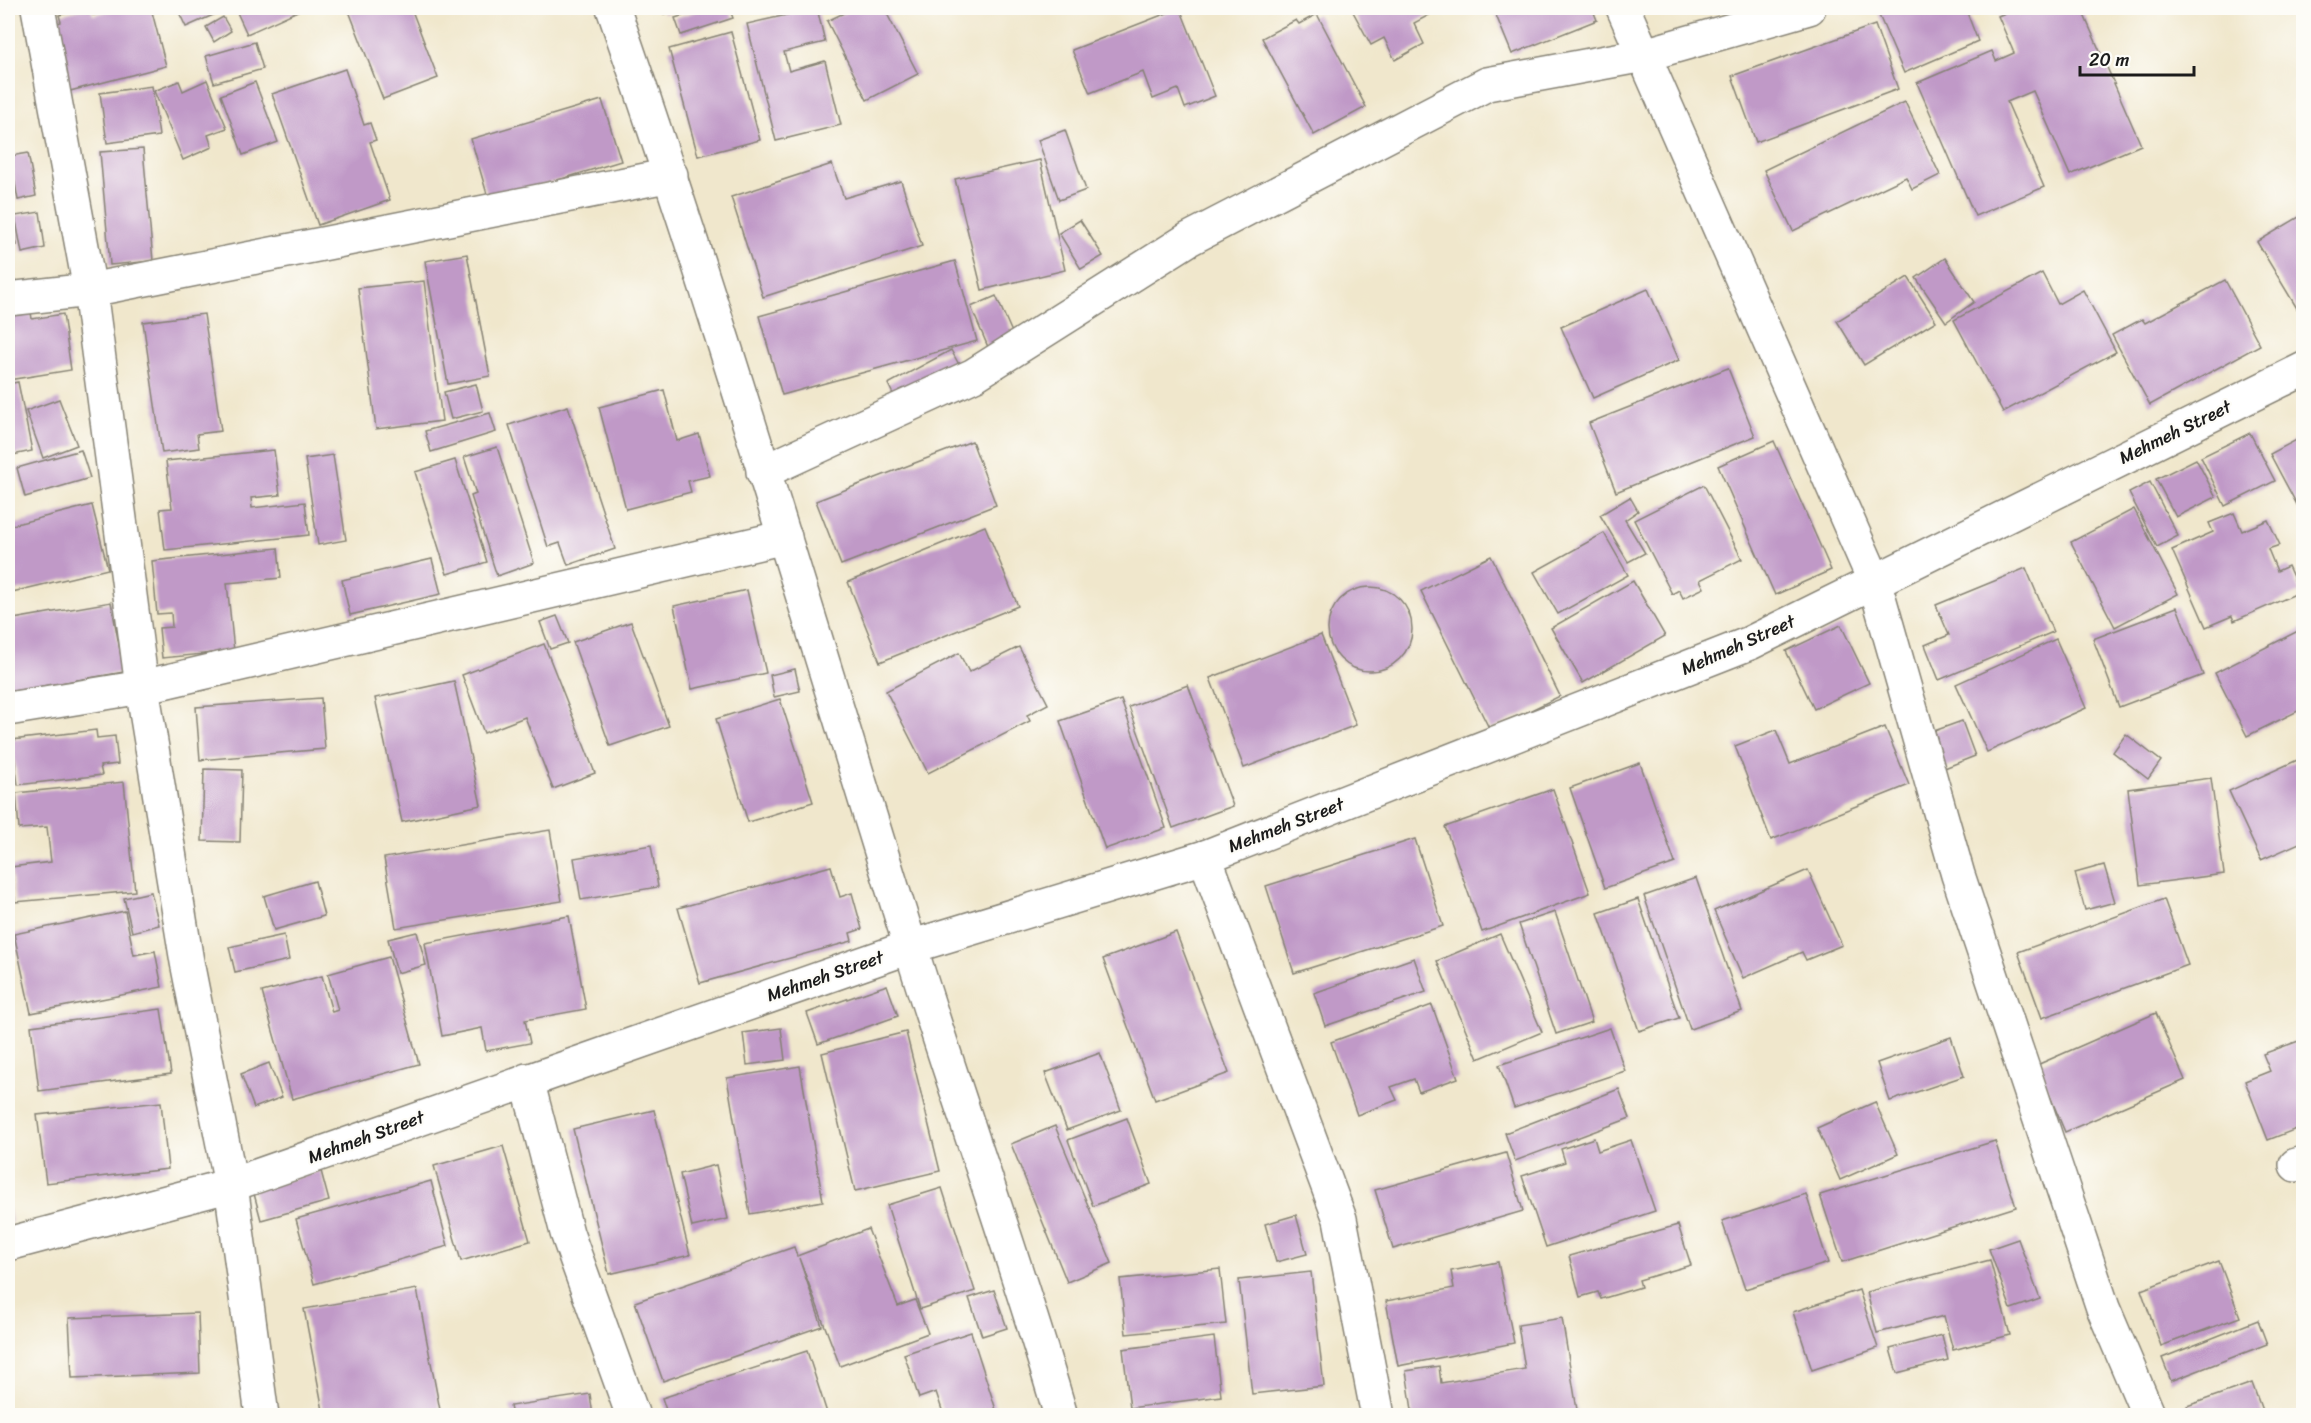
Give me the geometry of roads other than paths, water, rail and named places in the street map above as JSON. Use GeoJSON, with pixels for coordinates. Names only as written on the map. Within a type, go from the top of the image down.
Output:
{"type":"FeatureCollection","features":[{"type":"Feature","properties":{"kind":"street"},"geometry":{"type":"LineString","coordinates":[[38,8],[90,290],[142,687],[187,962],[231,1185],[262,1416]]}},
{"type":"Feature","properties":{"kind":"street"},"geometry":{"type":"LineString","coordinates":[[613,8],[671,175],[785,537],[910,947],[1044,1357],[1060,1416]]}},
{"type":"Feature","properties":{"kind":"street"},"geometry":{"type":"LineString","coordinates":[[1623,8],[1874,580],[1958,875],[2103,1308],[2150,1416]]}},
{"type":"Feature","properties":{"kind":"street"},"geometry":{"type":"LineString","coordinates":[[763,472],[974,375],[1189,239],[1487,84],[1644,55],[1809,8]]}},
{"type":"Feature","properties":{"kind":"street"},"geometry":{"type":"LineString","coordinates":[[8,299],[90,290],[671,175]]}},
{"type":"Feature","properties":{"kind":"street","name":"Mehmeh Street"},"geometry":{"type":"LineString","coordinates":[[8,1244],[231,1185],[910,947],[1205,857],[1750,643],[2304,369]]}},
{"type":"Feature","properties":{"kind":"street"},"geometry":{"type":"LineString","coordinates":[[8,709],[142,687],[785,537]]}},
{"type":"Feature","properties":{"kind":"street"},"geometry":{"type":"LineString","coordinates":[[1205,857],[1340,1219],[1378,1416]]}},
{"type":"Feature","properties":{"kind":"street"},"geometry":{"type":"LineString","coordinates":[[527,1080],[567,1233],[633,1416]]}}]}
